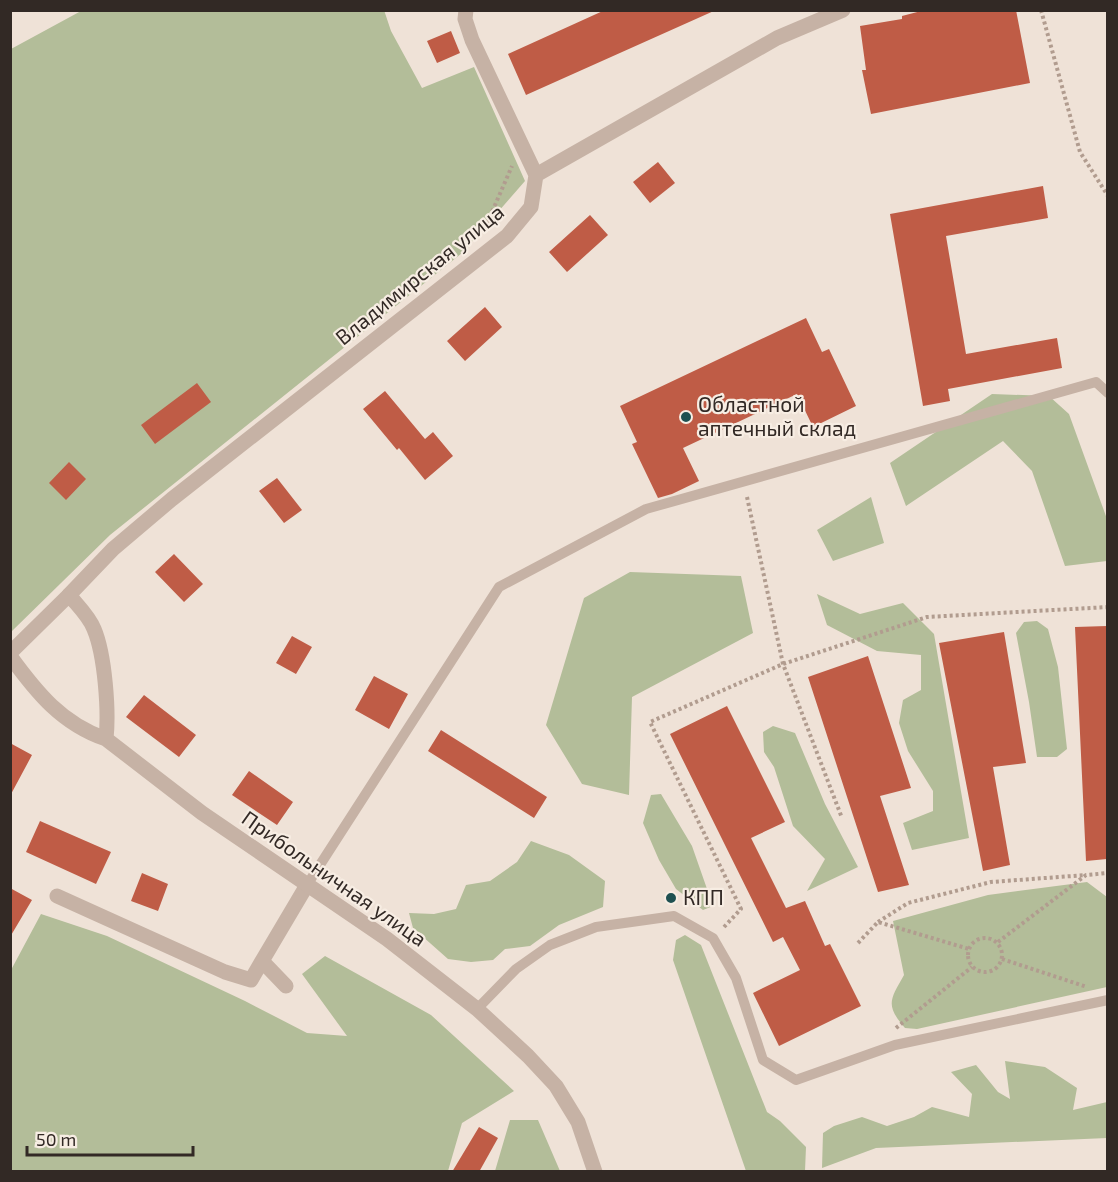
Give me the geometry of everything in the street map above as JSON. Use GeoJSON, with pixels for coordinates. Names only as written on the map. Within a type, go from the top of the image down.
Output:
{"type":"FeatureCollection","features":[{"type":"Feature","properties":{"kind":"street"},"geometry":{"type":"LineString","coordinates":[[466,10],[465,19],[472,40],[536,175],[777,38],[843,10]]}},
{"type":"Feature","properties":{"kind":"street","name":"Владимирская улица"},"geometry":{"type":"LineString","coordinates":[[10,654],[113,549],[172,499],[507,236],[531,207],[536,175]]}},
{"type":"Feature","properties":{"kind":"street"},"geometry":{"type":"LineString","coordinates":[[69,595],[94,628],[100,646],[104,674],[106,739]]}},
{"type":"Feature","properties":{"kind":"street","name":"Прибольничная улица"},"geometry":{"type":"LineString","coordinates":[[10,654],[57,713],[89,733],[106,739],[202,813],[387,939],[477,1009],[528,1056],[556,1086],[578,1122],[595,1172]]}},
{"type":"Feature","properties":{"kind":"street"},"geometry":{"type":"LineString","coordinates":[[57,896],[225,972],[251,980],[307,885]]}},
{"type":"Feature","properties":{"kind":"street"},"geometry":{"type":"LineString","coordinates":[[262,961],[286,986]]}},
{"type":"Feature","properties":{"kind":"lane"},"geometry":{"type":"LineString","coordinates":[[307,885],[499,587],[646,509],[1096,382],[1107,393]]}},
{"type":"Feature","properties":{"kind":"lane"},"geometry":{"type":"LineString","coordinates":[[477,1009],[516,969],[550,945],[597,927],[674,916],[713,938],[736,978],[763,1060],[796,1080],[895,1045],[1107,1000]]}},
{"type":"Feature","properties":{"kind":"path"},"geometry":{"type":"LineString","coordinates":[[1041,10],[1080,152],[1107,196]]}},
{"type":"Feature","properties":{"kind":"path"},"geometry":{"type":"LineString","coordinates":[[483,234],[522,146]]}},
{"type":"Feature","properties":{"kind":"path"},"geometry":{"type":"LineString","coordinates":[[743,481],[783,664],[842,818]]}},
{"type":"Feature","properties":{"kind":"path"},"geometry":{"type":"LineString","coordinates":[[713,938],[741,909],[650,722],[783,664],[927,617],[1107,607]]}},
{"type":"Feature","properties":{"kind":"path"},"geometry":{"type":"LineString","coordinates":[[858,943],[878,922],[908,903],[991,882],[1107,873]]}},
{"type":"Feature","properties":{"kind":"path"},"geometry":{"type":"LineString","coordinates":[[998,942],[1086,875]]}},
{"type":"Feature","properties":{"kind":"path"},"geometry":{"type":"LineString","coordinates":[[878,922],[969,949]]}},
{"type":"Feature","properties":{"kind":"path"},"geometry":{"type":"LineString","coordinates":[[988,938],[998,942],[1003,951],[1002,959],[992,971],[981,972],[972,967],[968,958],[969,949],[977,940],[988,938]]}},
{"type":"Feature","properties":{"kind":"path"},"geometry":{"type":"LineString","coordinates":[[1002,959],[1097,990]]}},
{"type":"Feature","properties":{"kind":"path"},"geometry":{"type":"LineString","coordinates":[[890,1032],[972,967]]}},
{"type":"Feature","properties":{"kind":"green space"},"geometry":{"type":"Polygon","coordinates":[[[384,10],[391,31],[422,88],[474,67],[525,181],[462,253],[110,535],[11,632],[11,49],[81,11],[384,10]]]}},
{"type":"Feature","properties":{"kind":"green space"},"geometry":{"type":"Polygon","coordinates":[[[992,394],[1049,396],[1069,414],[1107,519],[1107,561],[1065,566],[1032,471],[1003,441],[906,506],[890,463],[992,394]]]}},
{"type":"Feature","properties":{"kind":"green space"},"geometry":{"type":"Polygon","coordinates":[[[871,497],[884,543],[833,561],[817,530],[871,497]]]}},
{"type":"Feature","properties":{"kind":"green space"},"geometry":{"type":"Polygon","coordinates":[[[630,572],[741,576],[753,633],[632,697],[629,795],[582,784],[546,725],[584,598],[630,572]]]}},
{"type":"Feature","properties":{"kind":"green space"},"geometry":{"type":"Polygon","coordinates":[[[817,594],[860,614],[903,603],[934,634],[969,838],[912,850],[903,823],[933,811],[933,791],[908,751],[899,723],[903,700],[921,690],[921,655],[877,651],[827,625],[817,594]]]}},
{"type":"Feature","properties":{"kind":"green space"},"geometry":{"type":"Polygon","coordinates":[[[1037,621],[1048,629],[1058,667],[1067,749],[1057,757],[1037,757],[1016,633],[1024,622],[1037,621]]]}},
{"type":"Feature","properties":{"kind":"green space"},"geometry":{"type":"Polygon","coordinates":[[[773,726],[795,733],[825,804],[858,867],[807,891],[825,859],[793,826],[774,767],[764,752],[763,732],[773,726]]]}},
{"type":"Feature","properties":{"kind":"green space"},"geometry":{"type":"Polygon","coordinates":[[[661,794],[692,846],[713,906],[703,910],[676,889],[659,860],[643,823],[651,795],[661,794]]]}},
{"type":"Feature","properties":{"kind":"green space"},"geometry":{"type":"Polygon","coordinates":[[[531,841],[569,855],[605,881],[603,907],[559,925],[530,946],[505,949],[493,960],[471,962],[448,959],[413,928],[409,913],[434,914],[456,909],[466,885],[490,881],[517,862],[531,841]]]}},
{"type":"Feature","properties":{"kind":"green space"},"geometry":{"type":"Polygon","coordinates":[[[1087,882],[1107,897],[1107,987],[917,1029],[905,1028],[894,1014],[893,997],[904,975],[893,921],[988,895],[1087,882]]]}},
{"type":"Feature","properties":{"kind":"green space"},"geometry":{"type":"Polygon","coordinates":[[[41,914],[107,936],[307,1033],[347,1036],[302,974],[325,956],[431,1015],[514,1091],[462,1123],[448,1171],[11,1171],[11,970],[41,914]]]}},
{"type":"Feature","properties":{"kind":"green space"},"geometry":{"type":"Polygon","coordinates":[[[685,935],[701,945],[767,1112],[780,1121],[806,1147],[805,1171],[746,1171],[673,960],[676,940],[685,935]]]}},
{"type":"Feature","properties":{"kind":"green space"},"geometry":{"type":"Polygon","coordinates":[[[1005,1061],[1045,1067],[1077,1088],[1073,1110],[1107,1102],[1107,1138],[876,1148],[822,1168],[823,1133],[834,1126],[862,1117],[887,1126],[914,1117],[932,1107],[969,1117],[972,1094],[951,1072],[976,1065],[998,1092],[1010,1099],[1005,1061]]]}},
{"type":"Feature","properties":{"kind":"green space"},"geometry":{"type":"Polygon","coordinates":[[[510,1120],[538,1120],[560,1171],[495,1171],[510,1120]]]}},
{"type":"Feature","properties":{"kind":"building"},"geometry":{"type":"Polygon","coordinates":[[[605,10],[716,10],[526,95],[508,54],[605,10]]]}},
{"type":"Feature","properties":{"kind":"building"},"geometry":{"type":"Polygon","coordinates":[[[925,10],[1016,10],[1030,83],[871,114],[862,70],[866,70],[860,26],[902,19],[902,16],[925,10]]]}},
{"type":"Feature","properties":{"kind":"building"},"geometry":{"type":"Polygon","coordinates":[[[451,31],[460,53],[437,63],[427,41],[451,31]]]}},
{"type":"Feature","properties":{"kind":"building"},"geometry":{"type":"Polygon","coordinates":[[[658,162],[675,183],[650,203],[633,182],[658,162]]]}},
{"type":"Feature","properties":{"kind":"building"},"geometry":{"type":"Polygon","coordinates":[[[1043,186],[1048,218],[946,236],[966,354],[1057,338],[1062,368],[948,389],[950,401],[923,406],[890,214],[1043,186]]]}},
{"type":"Feature","properties":{"kind":"building"},"geometry":{"type":"Polygon","coordinates":[[[590,215],[608,235],[567,272],[549,252],[590,215]]]}},
{"type":"Feature","properties":{"kind":"building"},"geometry":{"type":"Polygon","coordinates":[[[485,307],[502,327],[465,361],[447,341],[485,307]]]}},
{"type":"Feature","properties":{"kind":"building","name":"Областной аптечный склад"},"geometry":{"type":"Polygon","coordinates":[[[806,318],[822,352],[829,349],[856,406],[813,427],[797,394],[683,448],[699,481],[658,498],[632,444],[637,442],[620,406],[806,318]]]}},
{"type":"Feature","properties":{"kind":"building"},"geometry":{"type":"Polygon","coordinates":[[[197,383],[211,402],[155,444],[141,425],[197,383]]]}},
{"type":"Feature","properties":{"kind":"building"},"geometry":{"type":"Polygon","coordinates":[[[385,391],[425,439],[433,432],[453,456],[425,480],[363,409],[385,391]]]}},
{"type":"Feature","properties":{"kind":"building"},"geometry":{"type":"Polygon","coordinates":[[[69,462],[86,479],[66,500],[49,483],[69,462]]]}},
{"type":"Feature","properties":{"kind":"building"},"geometry":{"type":"Polygon","coordinates":[[[277,478],[302,510],[284,523],[259,491],[277,478]]]}},
{"type":"Feature","properties":{"kind":"building"},"geometry":{"type":"Polygon","coordinates":[[[174,554],[203,584],[184,602],[155,572],[174,554]]]}},
{"type":"Feature","properties":{"kind":"building"},"geometry":{"type":"Polygon","coordinates":[[[1107,626],[1107,859],[1086,861],[1075,627],[1107,626]]]}},
{"type":"Feature","properties":{"kind":"building"},"geometry":{"type":"Polygon","coordinates":[[[1004,632],[1026,763],[993,767],[1010,865],[983,871],[939,643],[1004,632]]]}},
{"type":"Feature","properties":{"kind":"building"},"geometry":{"type":"Polygon","coordinates":[[[292,636],[312,647],[296,674],[276,663],[292,636]]]}},
{"type":"Feature","properties":{"kind":"building"},"geometry":{"type":"Polygon","coordinates":[[[868,656],[911,788],[880,796],[909,885],[878,892],[808,677],[868,656]]]}},
{"type":"Feature","properties":{"kind":"building"},"geometry":{"type":"Polygon","coordinates":[[[374,676],[408,694],[389,729],[355,710],[374,676]]]}},
{"type":"Feature","properties":{"kind":"building"},"geometry":{"type":"Polygon","coordinates":[[[144,695],[196,735],[179,757],[126,717],[144,695]]]}},
{"type":"Feature","properties":{"kind":"building"},"geometry":{"type":"Polygon","coordinates":[[[727,706],[785,822],[751,838],[786,908],[805,901],[825,946],[830,944],[861,1006],[779,1046],[753,993],[800,970],[783,937],[773,942],[670,734],[727,706]]]}},
{"type":"Feature","properties":{"kind":"building"},"geometry":{"type":"Polygon","coordinates":[[[441,730],[547,797],[534,818],[428,751],[441,730]]]}},
{"type":"Feature","properties":{"kind":"building"},"geometry":{"type":"Polygon","coordinates":[[[10,743],[32,755],[10,796],[10,743]]]}},
{"type":"Feature","properties":{"kind":"building"},"geometry":{"type":"Polygon","coordinates":[[[249,771],[293,802],[277,825],[232,795],[249,771]]]}},
{"type":"Feature","properties":{"kind":"building"},"geometry":{"type":"Polygon","coordinates":[[[40,821],[111,852],[96,884],[26,852],[40,821]]]}},
{"type":"Feature","properties":{"kind":"building"},"geometry":{"type":"Polygon","coordinates":[[[142,873],[168,884],[158,911],[131,901],[142,873]]]}},
{"type":"Feature","properties":{"kind":"building"},"geometry":{"type":"Polygon","coordinates":[[[10,888],[32,900],[10,937],[10,888]]]}},
{"type":"Feature","properties":{"kind":"building"},"geometry":{"type":"Polygon","coordinates":[[[479,1127],[498,1138],[479,1172],[452,1172],[479,1127]]]}},
{"type":"Feature","properties":{"kind":"place","name":"Областной аптечный склад"},"geometry":{"type":"Point","coordinates":[686,417]}},
{"type":"Feature","properties":{"kind":"place","name":"КПП"},"geometry":{"type":"Point","coordinates":[671,898]}}]}
